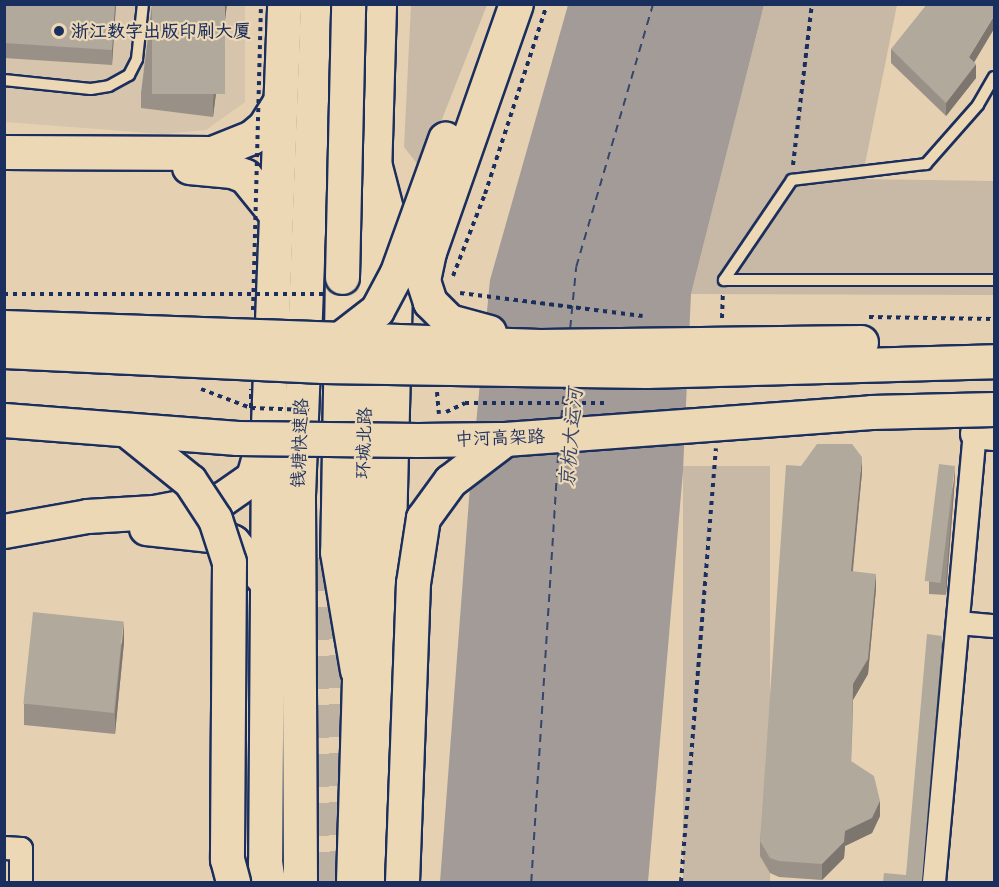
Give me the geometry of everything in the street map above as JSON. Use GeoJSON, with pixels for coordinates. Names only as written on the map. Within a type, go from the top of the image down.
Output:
{"type":"FeatureCollection","features":[{"type":"Feature","properties":{"kind":"main road"},"geometry":{"type":"LineString","coordinates":[[4,548],[154,520],[222,499],[238,490],[253,477],[275,213],[284,4]]}},
{"type":"Feature","properties":{"kind":"main road","name":"钱塘快速路"},"geometry":{"type":"LineString","coordinates":[[300,882],[298,495],[317,4]]}},
{"type":"Feature","properties":{"kind":"main road"},"geometry":{"type":"LineString","coordinates":[[348,4],[338,285],[337,552],[357,670]]}},
{"type":"Feature","properties":{"kind":"main road","name":"环城北路"},"geometry":{"type":"LineString","coordinates":[[353,882],[372,155],[379,4]]}},
{"type":"Feature","properties":{"kind":"main road"},"geometry":{"type":"LineString","coordinates":[[342,337],[377,310],[396,275],[493,4]]}},
{"type":"Feature","properties":{"kind":"main road"},"geometry":{"type":"LineString","coordinates":[[516,4],[429,252],[423,280],[430,302],[449,321],[540,346]]}},
{"type":"Feature","properties":{"kind":"main road"},"geometry":{"type":"LineString","coordinates":[[4,152],[212,153],[252,137],[264,127],[279,103]]}},
{"type":"Feature","properties":{"kind":"main road"},"geometry":{"type":"LineString","coordinates":[[372,155],[396,247],[382,818],[374,882]]}},
{"type":"Feature","properties":{"kind":"main road"},"geometry":{"type":"LineString","coordinates":[[4,167],[168,166],[232,171],[245,176],[275,213]]}},
{"type":"Feature","properties":{"kind":"main road"},"geometry":{"type":"LineString","coordinates":[[4,327],[138,334],[342,337],[540,346],[994,341]]}},
{"type":"Feature","properties":{"kind":"main road"},"geometry":{"type":"LineString","coordinates":[[4,351],[323,366],[646,371],[994,361]]}},
{"type":"Feature","properties":{"kind":"main road","name":"中河高架路"},"geometry":{"type":"LineString","coordinates":[[4,420],[129,432],[237,438],[505,439],[871,412],[988,426]]}},
{"type":"Feature","properties":{"kind":"main road"},"geometry":{"type":"LineString","coordinates":[[259,417],[267,583],[266,876]]}},
{"type":"Feature","properties":{"kind":"main road"},"geometry":{"type":"LineString","coordinates":[[129,432],[190,481],[215,519],[229,562],[227,859],[233,882]]}},
{"type":"Feature","properties":{"kind":"main road"},"geometry":{"type":"LineString","coordinates":[[402,882],[413,583],[423,518],[450,481],[505,439]]}},
{"type":"Feature","properties":{"kind":"main road"},"geometry":{"type":"LineString","coordinates":[[4,531],[87,516],[154,520],[220,536],[233,542],[267,583]]}},
{"type":"Feature","properties":{"kind":"street"},"geometry":{"type":"LineString","coordinates":[[934,882],[958,623],[988,426]]}},
{"type":"Feature","properties":{"kind":"street"},"geometry":{"type":"LineString","coordinates":[[958,623],[994,626]]}},
{"type":"Feature","properties":{"kind":"street"},"geometry":{"type":"LineString","coordinates":[[13,848],[21,882]]}},
{"type":"Feature","properties":{"kind":"lane"},"geometry":{"type":"LineString","coordinates":[[4,80],[91,89],[109,86],[129,75],[137,59],[143,4]]}},
{"type":"Feature","properties":{"kind":"lane"},"geometry":{"type":"LineString","coordinates":[[724,280],[792,180],[926,164],[978,105],[994,77]]}},
{"type":"Feature","properties":{"kind":"lane"},"geometry":{"type":"LineString","coordinates":[[724,280],[994,280]]}},
{"type":"Feature","properties":{"kind":"path"},"geometry":{"type":"LineString","coordinates":[[253,318],[261,4]]}},
{"type":"Feature","properties":{"kind":"path"},"geometry":{"type":"LineString","coordinates":[[522,85],[547,4]]}},
{"type":"Feature","properties":{"kind":"path"},"geometry":{"type":"LineString","coordinates":[[792,180],[812,4]]}},
{"type":"Feature","properties":{"kind":"path"},"geometry":{"type":"LineString","coordinates":[[722,327],[724,280]]}},
{"type":"Feature","properties":{"kind":"path"},"geometry":{"type":"LineString","coordinates":[[4,294],[253,296],[338,285]]}},
{"type":"Feature","properties":{"kind":"path"},"geometry":{"type":"LineString","coordinates":[[458,293],[654,316]]}},
{"type":"Feature","properties":{"kind":"path"},"geometry":{"type":"LineString","coordinates":[[858,317],[994,319]]}},
{"type":"Feature","properties":{"kind":"path"},"geometry":{"type":"LineString","coordinates":[[720,318],[732,318]]}},
{"type":"Feature","properties":{"kind":"path"},"geometry":{"type":"LineString","coordinates":[[251,385],[259,417]]}},
{"type":"Feature","properties":{"kind":"path"},"geometry":{"type":"LineString","coordinates":[[193,388],[205,389],[259,417],[321,410]]}},
{"type":"Feature","properties":{"kind":"path"},"geometry":{"type":"LineString","coordinates":[[427,414],[439,415],[465,403]]}},
{"type":"Feature","properties":{"kind":"path"},"geometry":{"type":"LineString","coordinates":[[681,882],[717,444]]}},
{"type":"Feature","properties":{"kind":"shaded area"},"geometry":{"type":"Polygon","coordinates":[[[4,5],[245,5],[245,102],[206,130],[163,134],[5,122],[4,5]]]}},
{"type":"Feature","properties":{"kind":"shaded area"},"geometry":{"type":"Polygon","coordinates":[[[411,5],[487,5],[422,170],[404,147],[411,5]]]}},
{"type":"Feature","properties":{"kind":"shaded area"},"geometry":{"type":"Polygon","coordinates":[[[764,5],[897,5],[862,179],[994,181],[994,295],[691,294],[764,5]]]}},
{"type":"Feature","properties":{"kind":"shaded area"},"geometry":{"type":"Polygon","coordinates":[[[683,466],[770,466],[770,882],[683,882],[683,466]]]}},
{"type":"Feature","properties":{"kind":"water","name":"京杭大运河"},"geometry":{"type":"Polygon","coordinates":[[[568,5],[764,5],[691,294],[683,471],[648,882],[440,882],[470,486],[490,280],[568,5]]]}},
{"type":"Feature","properties":{"kind":"building","name":"浙江数字出版印刷大厦"},"geometry":{"type":"Polygon","coordinates":[[[4,4],[115,4],[112,50],[4,43],[4,4]]]}},
{"type":"Feature","properties":{"kind":"building"},"geometry":{"type":"Polygon","coordinates":[[[152,4],[225,4],[225,94],[152,94],[152,4]]]}},
{"type":"Feature","properties":{"kind":"building"},"geometry":{"type":"Polygon","coordinates":[[[927,4],[994,4],[994,16],[969,57],[976,64],[946,103],[891,49],[927,4]]]}},
{"type":"Feature","properties":{"kind":"building"},"geometry":{"type":"Polygon","coordinates":[[[817,444],[852,444],[862,457],[851,571],[876,574],[868,659],[853,684],[851,761],[874,776],[880,801],[872,818],[845,831],[844,842],[822,864],[779,861],[770,858],[760,841],[786,465],[801,466],[817,444]]]}},
{"type":"Feature","properties":{"kind":"building"},"geometry":{"type":"Polygon","coordinates":[[[939,464],[955,466],[941,583],[925,581],[939,464]]]}},
{"type":"Feature","properties":{"kind":"building"},"geometry":{"type":"Polygon","coordinates":[[[33,612],[124,622],[114,713],[23,703],[33,612]]]}},
{"type":"Feature","properties":{"kind":"building"},"geometry":{"type":"Polygon","coordinates":[[[927,634],[942,636],[922,882],[883,882],[884,873],[906,875],[927,634]]]}},
{"type":"Feature","properties":{"kind":"ferry route"},"geometry":{"type":"LineString","coordinates":[[570,328],[576,267],[653,4]]}},
{"type":"Feature","properties":{"kind":"ferry route"},"geometry":{"type":"LineString","coordinates":[[561,418],[564,387]]}},
{"type":"Feature","properties":{"kind":"ferry route"},"geometry":{"type":"LineString","coordinates":[[531,882],[558,452]]}},
{"type":"Feature","properties":{"kind":"tunnel"},"geometry":{"type":"LineString","coordinates":[[329,557],[330,882]]}},
{"type":"Feature","properties":{"kind":"place","name":"浙江数字出版印刷大厦"},"geometry":{"type":"Point","coordinates":[59,31]}}]}
